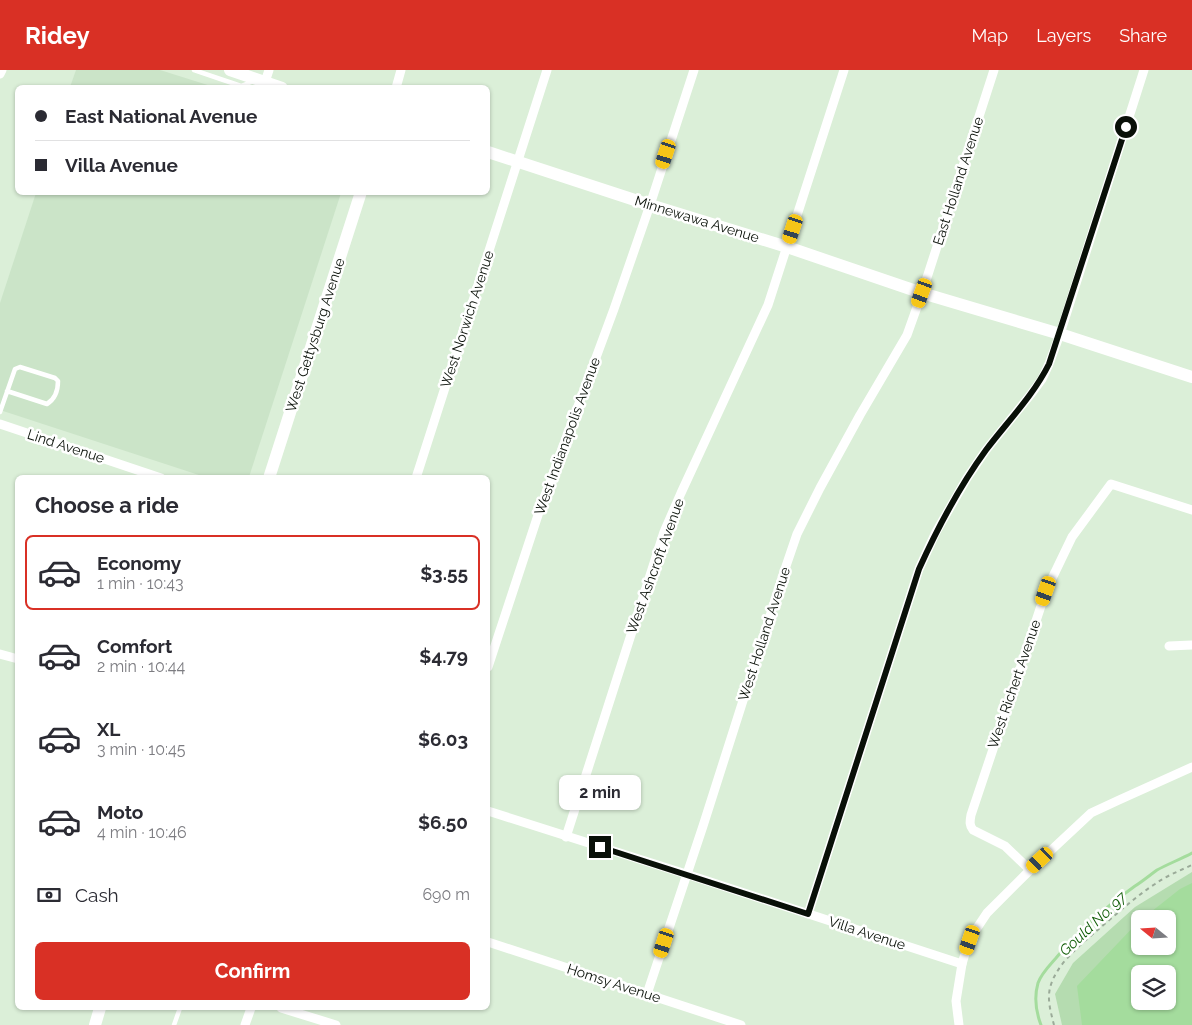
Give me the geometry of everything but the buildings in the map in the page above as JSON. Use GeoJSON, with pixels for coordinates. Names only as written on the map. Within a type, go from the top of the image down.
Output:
{"type":"FeatureCollection","features":[{"type":"Feature","properties":{"kind":"street"},"geometry":{"type":"LineString","coordinates":[[0,74],[2,70]]}},
{"type":"Feature","properties":{"kind":"street"},"geometry":{"type":"LineString","coordinates":[[230,70],[263,77],[277,85]]}},
{"type":"Feature","properties":{"kind":"street"},"geometry":{"type":"LineString","coordinates":[[397,85],[401,70]]}},
{"type":"Feature","properties":{"kind":"street","name":"West Norwich Avenue"},"geometry":{"type":"LineString","coordinates":[[417,475],[547,70]]}},
{"type":"Feature","properties":{"kind":"street","name":"West Indianapolis Avenue"},"geometry":{"type":"LineString","coordinates":[[490,661],[541,506],[614,309],[650,205],[694,70]]}},
{"type":"Feature","properties":{"kind":"street","name":"West Ashcroft Avenue"},"geometry":{"type":"LineString","coordinates":[[566,836],[664,532],[768,305],[844,70]]}},
{"type":"Feature","properties":{"kind":"street","name":"East Holland Avenue"},"geometry":{"type":"LineString","coordinates":[[922,293],[994,70]]}},
{"type":"Feature","properties":{"kind":"street"},"geometry":{"type":"LineString","coordinates":[[808,914],[919,569],[936,532],[967,478],[986,450],[1042,379],[1049,364],[1144,70]]}},
{"type":"Feature","properties":{"kind":"street","name":"Minnewawa Avenue"},"geometry":{"type":"LineString","coordinates":[[490,153],[787,247],[922,293],[1060,334],[1192,377]]}},
{"type":"Feature","properties":{"kind":"street","name":"West Gettysburg Avenue"},"geometry":{"type":"LineString","coordinates":[[270,475],[360,195]]}},
{"type":"Feature","properties":{"kind":"street","name":"West Holland Avenue"},"geometry":{"type":"LineString","coordinates":[[647,994],[798,534],[820,488],[907,335],[922,293]]}},
{"type":"Feature","properties":{"kind":"street","name":"Lind Avenue"},"geometry":{"type":"LineString","coordinates":[[0,424],[152,475]]}},
{"type":"Feature","properties":{"kind":"street","name":"West Richert Avenue"},"geometry":{"type":"LineString","coordinates":[[1030,870],[1005,846],[973,830],[970,827],[970,823],[971,815],[1046,591],[1072,537],[1111,484],[1192,510]]}},
{"type":"Feature","properties":{"kind":"street"},"geometry":{"type":"LineString","coordinates":[[1169,646],[1192,646]]}},
{"type":"Feature","properties":{"kind":"street"},"geometry":{"type":"LineString","coordinates":[[0,654],[15,658]]}},
{"type":"Feature","properties":{"kind":"street"},"geometry":{"type":"LineString","coordinates":[[958,1025],[956,1001],[962,964],[970,940],[987,913],[1091,814],[1192,767]]}},
{"type":"Feature","properties":{"kind":"street","name":"Villa Avenue"},"geometry":{"type":"LineString","coordinates":[[490,812],[962,964]]}},
{"type":"Feature","properties":{"kind":"street","name":"Homsy Avenue"},"geometry":{"type":"LineString","coordinates":[[490,943],[741,1025]]}},
{"type":"Feature","properties":{"kind":"street"},"geometry":{"type":"LineString","coordinates":[[95,1025],[99,1010]]}},
{"type":"Feature","properties":{"kind":"street"},"geometry":{"type":"LineString","coordinates":[[245,1025],[250,1010]]}},
{"type":"Feature","properties":{"kind":"street"},"geometry":{"type":"LineString","coordinates":[[287,1010],[336,1025]]}},
{"type":"Feature","properties":{"kind":"lane"},"geometry":{"type":"LineString","coordinates":[[194,70],[238,85]]}},
{"type":"Feature","properties":{"kind":"lane"},"geometry":{"type":"LineString","coordinates":[[243,85],[263,77]]}},
{"type":"Feature","properties":{"kind":"lane"},"geometry":{"type":"LineString","coordinates":[[0,412],[7,391],[15,369],[20,367],[55,378],[58,381],[56,394],[52,401],[47,404],[7,391]]}},
{"type":"Feature","properties":{"kind":"lane"},"geometry":{"type":"LineString","coordinates":[[174,1025],[179,1010]]}},
{"type":"Feature","properties":{"kind":"path"},"geometry":{"type":"LineString","coordinates":[[1054,1025],[1049,998],[1050,988],[1069,956],[1129,903],[1156,883],[1192,865]]}},
{"type":"Feature","properties":{"kind":"shaded area"},"geometry":{"type":"Polygon","coordinates":[[[76,70],[160,70],[208,85],[71,85],[76,70]]]}},
{"type":"Feature","properties":{"kind":"shaded area"},"geometry":{"type":"Polygon","coordinates":[[[35,195],[340,195],[250,475],[199,475],[0,410],[0,303],[35,195]]]}},
{"type":"Feature","properties":{"kind":"shaded area"},"geometry":{"type":"Polygon","coordinates":[[[1192,872],[1192,1025],[1062,1025],[1055,994],[1073,963],[1131,911],[1131,955],[1176,955],[1176,910],[1132,910],[1192,872]]]}},
{"type":"Feature","properties":{"kind":"shaded area"},"geometry":{"type":"Polygon","coordinates":[[[1192,883],[1192,1025],[1082,1025],[1077,986],[1131,929],[1131,955],[1176,955],[1176,910],[1153,910],[1180,889],[1192,883]]]}},
{"type":"Feature","properties":{"kind":"waterway","name":"Gould No. 97"},"geometry":{"type":"LineString","coordinates":[[1041,1025],[1036,1004],[1038,983],[1041,976],[1065,948],[1093,919],[1124,894],[1157,870],[1192,853]]}},
{"type":"Feature","properties":{"kind":"route"},"geometry":{"type":"LineString","coordinates":[[600,847],[808,914],[919,569],[936,532],[967,478],[994,439],[1042,379],[1060,334],[1126,127]]}}]}
